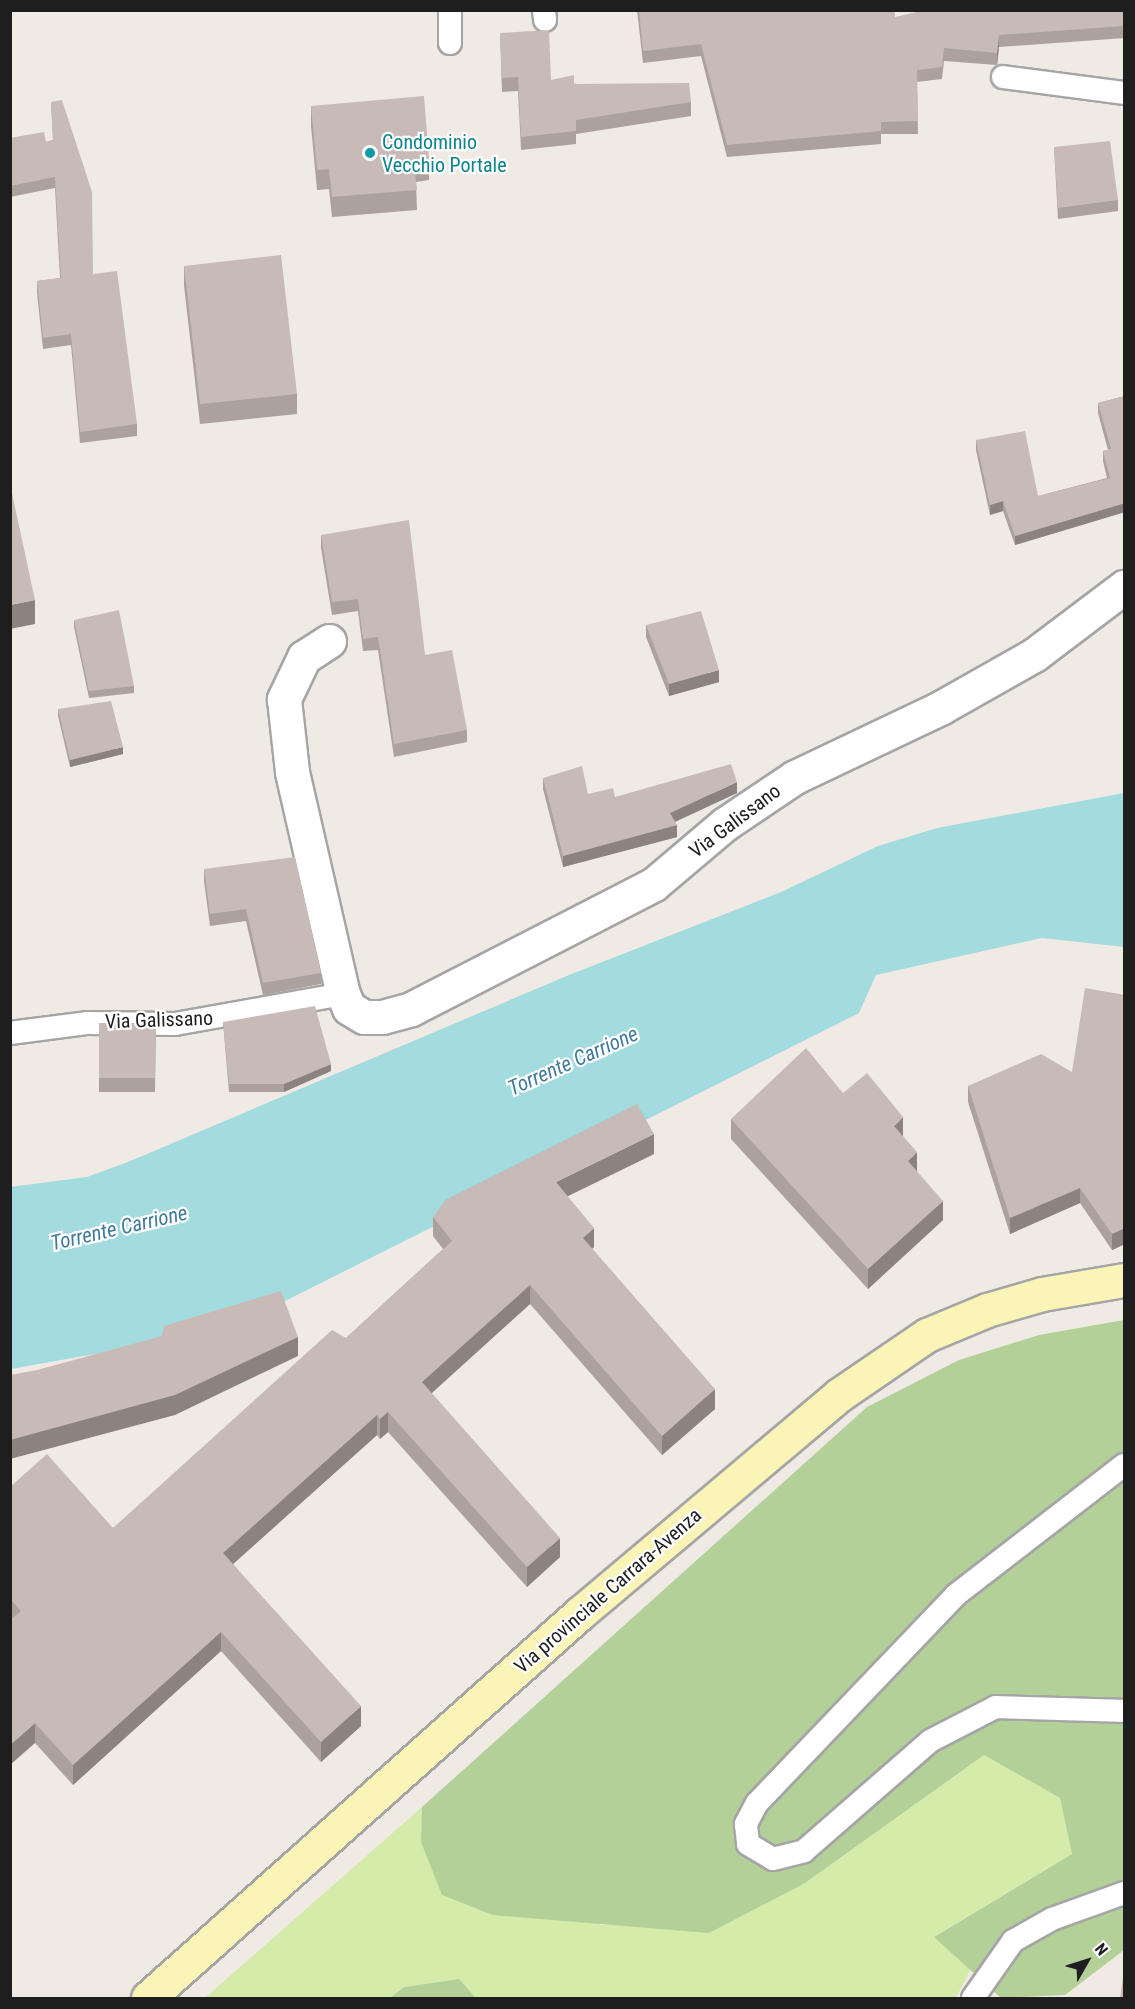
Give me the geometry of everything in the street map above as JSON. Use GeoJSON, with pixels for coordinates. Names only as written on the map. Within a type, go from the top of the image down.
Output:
{"type":"FeatureCollection","features":[{"type":"Feature","properties":{"kind":"main road","name":"Via provinciale Carrara-Avenza"},"geometry":{"type":"LineString","coordinates":[[148,1998],[579,1614],[839,1395],[927,1335],[987,1310],[1042,1294],[1125,1280]]}},
{"type":"Feature","properties":{"kind":"street","name":"Via Galissano"},"geometry":{"type":"LineString","coordinates":[[328,641],[304,657],[284,699],[312,879],[343,994],[349,1008],[364,1017],[399,1014],[654,884],[725,824],[795,777],[940,708],[1034,655],[1125,587]]}},
{"type":"Feature","properties":{"kind":"lane"},"geometry":{"type":"LineString","coordinates":[[450,10],[450,43]]}},
{"type":"Feature","properties":{"kind":"lane"},"geometry":{"type":"LineString","coordinates":[[1003,77],[1125,93]]}},
{"type":"Feature","properties":{"kind":"lane","name":"Via Galissano"},"geometry":{"type":"LineString","coordinates":[[10,1033],[88,1023],[175,1024],[343,994]]}},
{"type":"Feature","properties":{"kind":"lane"},"geometry":{"type":"LineString","coordinates":[[1125,1465],[956,1594],[757,1803],[746,1824],[748,1844],[772,1860],[804,1851],[930,1741],[996,1707],[1125,1711]]}},
{"type":"Feature","properties":{"kind":"lane"},"geometry":{"type":"LineString","coordinates":[[973,1998],[1013,1941],[1052,1919],[1125,1893]]}},
{"type":"Feature","properties":{"kind":"green space"},"geometry":{"type":"Polygon","coordinates":[[[1124,1320],[1124,1950],[1065,1995],[1001,1998],[934,1937],[1072,1854],[1060,1798],[984,1755],[805,1883],[709,1933],[493,1915],[442,1895],[421,1842],[422,1807],[867,1407],[959,1360],[1039,1335],[1124,1320]]]}},
{"type":"Feature","properties":{"kind":"green space"},"geometry":{"type":"Polygon","coordinates":[[[984,1755],[1060,1798],[1072,1854],[935,1936],[970,1970],[956,1998],[476,1998],[459,1979],[404,1987],[390,1998],[205,1998],[422,1807],[421,1842],[601,1925],[655,1925],[805,1883],[984,1755]]]}},
{"type":"Feature","properties":{"kind":"green space"},"geometry":{"type":"Polygon","coordinates":[[[459,1979],[476,1998],[390,1998],[404,1987],[459,1979]]]}},
{"type":"Feature","properties":{"kind":"water","name":"Torrente Carrione"},"geometry":{"type":"Polygon","coordinates":[[[1124,793],[1124,947],[1042,938],[876,975],[859,1013],[281,1303],[162,1342],[11,1369],[10,1187],[87,1177],[128,1162],[569,975],[781,892],[878,846],[937,828],[1124,793]]]}},
{"type":"Feature","properties":{"kind":"building"},"geometry":{"type":"Polygon","coordinates":[[[639,10],[894,10],[895,17],[925,10],[1125,10],[1125,26],[999,35],[997,53],[944,48],[942,67],[917,70],[918,121],[881,122],[881,131],[727,145],[701,44],[643,51],[639,10]]]}},
{"type":"Feature","properties":{"kind":"building"},"geometry":{"type":"Polygon","coordinates":[[[549,30],[551,80],[574,75],[574,84],[689,83],[691,102],[576,120],[576,131],[521,137],[518,77],[502,78],[500,33],[549,30]]]}},
{"type":"Feature","properties":{"kind":"building","name":"Condominio Vecchio Portale"},"geometry":{"type":"Polygon","coordinates":[[[424,96],[429,160],[414,162],[417,190],[332,197],[329,169],[317,170],[311,106],[424,96]]]}},
{"type":"Feature","properties":{"kind":"building"},"geometry":{"type":"Polygon","coordinates":[[[62,100],[92,192],[93,274],[117,271],[137,424],[80,432],[71,334],[43,338],[37,281],[61,278],[55,177],[10,186],[10,138],[44,132],[46,142],[53,140],[51,102],[62,100]]]}},
{"type":"Feature","properties":{"kind":"building"},"geometry":{"type":"Polygon","coordinates":[[[1110,141],[1118,200],[1058,208],[1054,147],[1110,141]]]}},
{"type":"Feature","properties":{"kind":"building"},"geometry":{"type":"Polygon","coordinates":[[[281,255],[297,394],[200,404],[184,266],[281,255]]]}},
{"type":"Feature","properties":{"kind":"building"},"geometry":{"type":"Polygon","coordinates":[[[1125,396],[1125,503],[1015,536],[1003,501],[990,505],[976,440],[1025,431],[1038,496],[1110,478],[1103,451],[1111,449],[1098,403],[1125,396]]]}},
{"type":"Feature","properties":{"kind":"building"},"geometry":{"type":"Polygon","coordinates":[[[10,484],[35,600],[10,605],[10,484]]]}},
{"type":"Feature","properties":{"kind":"building"},"geometry":{"type":"Polygon","coordinates":[[[409,520],[425,655],[452,650],[467,730],[394,744],[378,637],[363,639],[358,599],[332,602],[321,535],[409,520]]]}},
{"type":"Feature","properties":{"kind":"building"},"geometry":{"type":"Polygon","coordinates":[[[119,610],[134,686],[89,691],[74,620],[119,610]]]}},
{"type":"Feature","properties":{"kind":"building"},"geometry":{"type":"Polygon","coordinates":[[[701,611],[719,670],[669,684],[646,625],[701,611]]]}},
{"type":"Feature","properties":{"kind":"building"},"geometry":{"type":"Polygon","coordinates":[[[111,701],[123,747],[70,760],[58,709],[111,701]]]}},
{"type":"Feature","properties":{"kind":"building"},"geometry":{"type":"Polygon","coordinates":[[[731,764],[737,782],[670,813],[677,825],[563,856],[543,778],[582,766],[588,794],[613,788],[615,797],[731,764]]]}},
{"type":"Feature","properties":{"kind":"building"},"geometry":{"type":"Polygon","coordinates":[[[295,857],[321,973],[263,983],[246,909],[210,914],[204,869],[295,857]]]}},
{"type":"Feature","properties":{"kind":"building"},"geometry":{"type":"Polygon","coordinates":[[[1085,988],[1125,995],[1125,1228],[1112,1234],[1080,1188],[1010,1218],[968,1086],[1041,1054],[1072,1072],[1085,988]]]}},
{"type":"Feature","properties":{"kind":"building"},"geometry":{"type":"Polygon","coordinates":[[[315,1006],[331,1064],[284,1084],[229,1084],[223,1022],[315,1006]]]}},
{"type":"Feature","properties":{"kind":"building"},"geometry":{"type":"Polygon","coordinates":[[[99,1023],[156,1023],[155,1078],[99,1078],[99,1023]]]}},
{"type":"Feature","properties":{"kind":"building"},"geometry":{"type":"Polygon","coordinates":[[[806,1048],[843,1093],[867,1073],[903,1117],[894,1126],[917,1152],[908,1161],[943,1201],[868,1269],[731,1119],[806,1048]]]}},
{"type":"Feature","properties":{"kind":"building"},"geometry":{"type":"Polygon","coordinates":[[[637,1104],[654,1134],[556,1182],[594,1228],[583,1238],[715,1389],[662,1436],[530,1285],[422,1382],[560,1538],[527,1567],[388,1412],[380,1419],[377,1415],[223,1553],[361,1706],[321,1742],[221,1632],[73,1765],[35,1723],[10,1745],[10,1620],[21,1611],[10,1599],[10,1487],[47,1454],[113,1528],[332,1330],[346,1338],[452,1241],[433,1217],[445,1200],[637,1104]]]}},
{"type":"Feature","properties":{"kind":"building"},"geometry":{"type":"Polygon","coordinates":[[[281,1291],[298,1337],[175,1395],[10,1440],[10,1375],[37,1370],[162,1336],[164,1326],[281,1291]]]}},
{"type":"Feature","properties":{"kind":"building"},"geometry":{"type":"Polygon","coordinates":[[[1124,1970],[1125,1998],[1120,1998],[1124,1970]]]}},
{"type":"Feature","properties":{"kind":"place","name":"Condominio Vecchio Portale"},"geometry":{"type":"Point","coordinates":[370,153]}}]}
